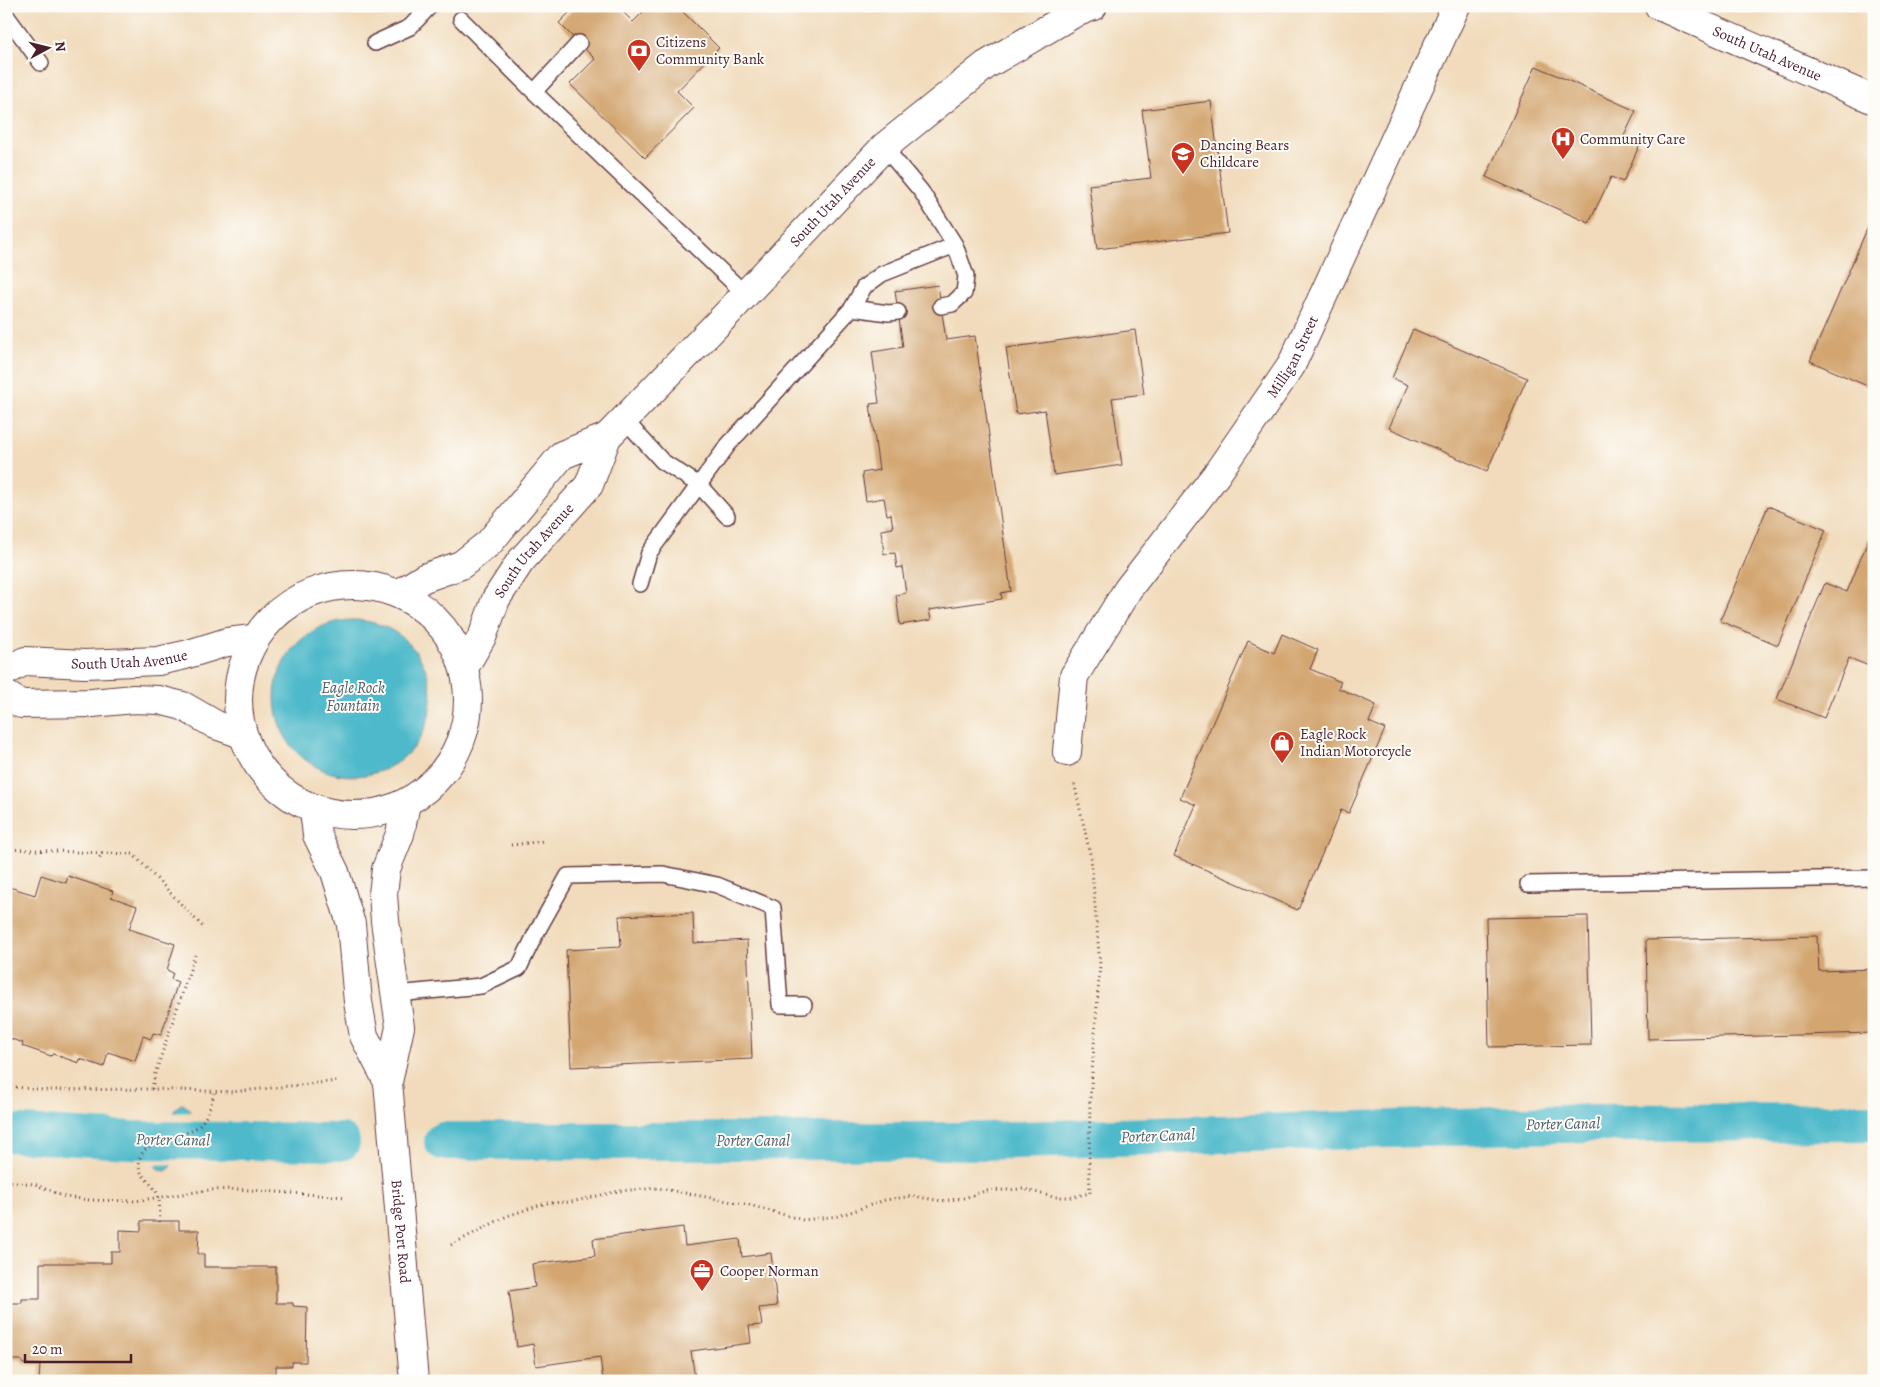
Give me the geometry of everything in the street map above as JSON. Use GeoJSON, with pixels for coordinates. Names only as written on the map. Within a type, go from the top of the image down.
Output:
{"type":"FeatureCollection","features":[{"type":"Feature","properties":{"kind":"main road","name":"South Utah Avenue"},"geometry":{"type":"LineString","coordinates":[[400,593],[424,578],[461,565],[488,543],[562,455],[615,428],[884,147],[986,65],[1073,14],[1093,6]]}},
{"type":"Feature","properties":{"kind":"main road","name":"Milligan Street"},"geometry":{"type":"LineString","coordinates":[[1067,752],[1074,676],[1128,589],[1216,475],[1290,366],[1456,6]]}},
{"type":"Feature","properties":{"kind":"main road","name":"South Utah Avenue"},"geometry":{"type":"LineString","coordinates":[[1660,6],[1874,100]]}},
{"type":"Feature","properties":{"kind":"main road","name":"South Utah Avenue"},"geometry":{"type":"LineString","coordinates":[[464,668],[482,635],[496,599],[520,562],[589,485],[615,428]]}},
{"type":"Feature","properties":{"kind":"main road"},"geometry":{"type":"LineString","coordinates":[[368,584],[400,593],[428,612],[450,637],[464,668],[469,707],[460,746],[438,779],[406,803],[376,814],[345,816],[314,810],[282,792],[258,766],[242,734],[237,702],[241,669],[253,639],[275,614],[302,595],[335,585],[368,584]]}},
{"type":"Feature","properties":{"kind":"main road","name":"South Utah Avenue"},"geometry":{"type":"LineString","coordinates":[[6,671],[25,661],[85,664],[158,661],[227,642],[253,639]]}},
{"type":"Feature","properties":{"kind":"main road"},"geometry":{"type":"LineString","coordinates":[[6,695],[21,704],[92,703],[134,699],[159,700],[183,706],[216,725],[242,734]]}},
{"type":"Feature","properties":{"kind":"main road","name":"Bridge Port Road"},"geometry":{"type":"LineString","coordinates":[[406,803],[400,834],[386,869],[383,894],[400,1027],[388,1082],[414,1381]]}},
{"type":"Feature","properties":{"kind":"main road","name":"Bridge Port Road"},"geometry":{"type":"LineString","coordinates":[[314,810],[317,835],[335,872],[350,924],[358,1002],[364,1036],[388,1082]]}},
{"type":"Feature","properties":{"kind":"lane"},"geometry":{"type":"LineString","coordinates":[[375,43],[410,27],[430,6]]}},
{"type":"Feature","properties":{"kind":"lane"},"geometry":{"type":"LineString","coordinates":[[6,15],[41,63]]}},
{"type":"Feature","properties":{"kind":"lane"},"geometry":{"type":"LineString","coordinates":[[461,19],[534,92],[745,294]]}},
{"type":"Feature","properties":{"kind":"lane"},"geometry":{"type":"LineString","coordinates":[[534,92],[579,43]]}},
{"type":"Feature","properties":{"kind":"lane"},"geometry":{"type":"LineString","coordinates":[[884,147],[921,191],[955,245],[966,276],[964,293],[952,304],[941,306]]}},
{"type":"Feature","properties":{"kind":"lane"},"geometry":{"type":"LineString","coordinates":[[640,584],[650,553],[728,445],[852,308],[864,287],[882,274],[955,245]]}},
{"type":"Feature","properties":{"kind":"lane"},"geometry":{"type":"LineString","coordinates":[[852,308],[888,313],[898,312]]}},
{"type":"Feature","properties":{"kind":"lane"},"geometry":{"type":"LineString","coordinates":[[615,428],[699,485],[727,516]]}},
{"type":"Feature","properties":{"kind":"lane"},"geometry":{"type":"LineString","coordinates":[[396,994],[481,986],[519,968],[568,876],[662,874],[716,884],[773,908],[780,1005],[804,1005]]}},
{"type":"Feature","properties":{"kind":"lane"},"geometry":{"type":"LineString","coordinates":[[1528,884],[1874,878]]}},
{"type":"Feature","properties":{"kind":"path"},"geometry":{"type":"LineString","coordinates":[[451,1245],[507,1216],[546,1202],[571,1202],[619,1191],[658,1188],[749,1205],[803,1220],[839,1216],[885,1200],[913,1196],[942,1201],[964,1198],[985,1191],[1024,1190],[1053,1197],[1072,1197],[1090,1193],[1090,1100],[1100,965],[1091,858],[1067,752]]}},
{"type":"Feature","properties":{"kind":"path"},"geometry":{"type":"LineString","coordinates":[[511,845],[544,841]]}},
{"type":"Feature","properties":{"kind":"path"},"geometry":{"type":"LineString","coordinates":[[6,849],[133,854],[202,927]]}},
{"type":"Feature","properties":{"kind":"path"},"geometry":{"type":"LineString","coordinates":[[98,861],[102,853]]}},
{"type":"Feature","properties":{"kind":"path"},"geometry":{"type":"LineString","coordinates":[[152,1089],[155,1074],[195,955]]}},
{"type":"Feature","properties":{"kind":"path"},"geometry":{"type":"LineString","coordinates":[[6,1086],[43,1090],[152,1089],[214,1093],[338,1081]]}},
{"type":"Feature","properties":{"kind":"path"},"geometry":{"type":"LineString","coordinates":[[160,1222],[156,1190],[141,1174],[139,1167],[140,1158],[145,1150],[153,1144],[197,1127],[209,1113],[214,1093]]}},
{"type":"Feature","properties":{"kind":"path"},"geometry":{"type":"LineString","coordinates":[[6,1181],[34,1184],[65,1197],[90,1200],[135,1201],[209,1190],[236,1189],[346,1196]]}},
{"type":"Feature","properties":{"kind":"water","name":"Eagle Rock Fountain"},"geometry":{"type":"Polygon","coordinates":[[[345,620],[361,620],[376,623],[390,629],[413,648],[422,661],[428,675],[431,698],[430,713],[422,735],[403,758],[390,767],[376,773],[361,776],[345,776],[330,773],[316,767],[293,748],[284,735],[278,721],[275,706],[275,690],[278,675],[284,661],[303,638],[316,629],[330,623],[345,620]]]}},
{"type":"Feature","properties":{"kind":"water"},"geometry":{"type":"Polygon","coordinates":[[[181,1104],[186,1106],[192,1114],[180,1129],[170,1168],[163,1171],[155,1166],[153,1158],[167,1142],[175,1109],[181,1104]]]}},
{"type":"Feature","properties":{"kind":"pier"},"geometry":{"type":"Polygon","coordinates":[[[194,1112],[194,1120],[182,1130],[184,1148],[174,1164],[151,1165],[152,1151],[164,1141],[161,1131],[162,1124],[171,1113],[194,1112]]]}},
{"type":"Feature","properties":{"kind":"building","name":"Citizens Community Bank"},"geometry":{"type":"Polygon","coordinates":[[[576,6],[617,6],[633,22],[649,6],[677,6],[719,48],[677,91],[694,108],[645,158],[570,84],[595,59],[559,23],[576,6]]]}},
{"type":"Feature","properties":{"kind":"building","name":"Community Care"},"geometry":{"type":"Polygon","coordinates":[[[1536,66],[1636,111],[1624,136],[1640,144],[1623,182],[1611,177],[1589,223],[1486,177],[1536,66]]]}},
{"type":"Feature","properties":{"kind":"building"},"geometry":{"type":"Polygon","coordinates":[[[1211,101],[1228,233],[1097,249],[1089,185],[1151,178],[1142,110],[1211,101]]]}},
{"type":"Feature","properties":{"kind":"building"},"geometry":{"type":"Polygon","coordinates":[[[1874,213],[1874,389],[1810,361],[1874,213]]]}},
{"type":"Feature","properties":{"kind":"building"},"geometry":{"type":"Polygon","coordinates":[[[938,285],[946,340],[975,336],[1011,591],[1001,593],[1002,599],[929,610],[931,620],[900,625],[896,595],[906,593],[902,567],[897,568],[895,553],[884,554],[881,530],[893,528],[891,514],[887,515],[884,498],[866,501],[862,473],[879,470],[870,404],[879,403],[872,352],[903,347],[895,291],[938,285]]]}},
{"type":"Feature","properties":{"kind":"building"},"geometry":{"type":"Polygon","coordinates":[[[1413,329],[1527,378],[1487,471],[1389,428],[1408,385],[1392,378],[1413,329]]]}},
{"type":"Feature","properties":{"kind":"building"},"geometry":{"type":"Polygon","coordinates":[[[1135,330],[1144,394],[1112,398],[1122,465],[1054,475],[1045,410],[1016,414],[1006,348],[1135,330]]]}},
{"type":"Feature","properties":{"kind":"building"},"geometry":{"type":"Polygon","coordinates":[[[1768,506],[1826,530],[1778,645],[1720,621],[1768,506]]]}},
{"type":"Feature","properties":{"kind":"building"},"geometry":{"type":"Polygon","coordinates":[[[1872,531],[1874,531],[1874,668],[1849,658],[1824,718],[1777,699],[1825,583],[1847,592],[1872,531]]]}},
{"type":"Feature","properties":{"kind":"building","name":"Eagle Rock Indian Motorcycle"},"geometry":{"type":"Polygon","coordinates":[[[1282,634],[1318,650],[1310,669],[1341,682],[1338,688],[1376,705],[1369,722],[1385,729],[1349,813],[1341,810],[1298,910],[1174,856],[1196,805],[1180,798],[1248,641],[1274,653],[1282,634]]]}},
{"type":"Feature","properties":{"kind":"building"},"geometry":{"type":"Polygon","coordinates":[[[41,875],[66,883],[68,876],[113,891],[111,897],[137,906],[129,929],[175,944],[167,970],[173,973],[171,979],[178,982],[161,1035],[153,1033],[151,1039],[143,1036],[135,1061],[108,1052],[104,1067],[80,1059],[79,1063],[22,1046],[23,1043],[6,1037],[6,886],[35,895],[41,875]]]}},
{"type":"Feature","properties":{"kind":"building"},"geometry":{"type":"Polygon","coordinates":[[[693,913],[694,943],[747,940],[752,1059],[571,1067],[566,950],[621,947],[619,916],[693,913]]]}},
{"type":"Feature","properties":{"kind":"building"},"geometry":{"type":"Polygon","coordinates":[[[1588,916],[1591,1045],[1489,1047],[1486,918],[1588,916]]]}},
{"type":"Feature","properties":{"kind":"building"},"geometry":{"type":"Polygon","coordinates":[[[1817,936],[1819,971],[1874,969],[1874,1033],[1648,1039],[1646,940],[1817,936]]]}},
{"type":"Feature","properties":{"kind":"building"},"geometry":{"type":"Polygon","coordinates":[[[141,1221],[179,1221],[179,1230],[199,1230],[198,1254],[204,1254],[204,1267],[276,1267],[276,1303],[293,1303],[293,1306],[307,1307],[306,1362],[292,1362],[292,1366],[276,1366],[276,1381],[39,1381],[40,1365],[23,1364],[21,1360],[8,1360],[8,1303],[22,1303],[22,1299],[40,1299],[40,1263],[111,1263],[111,1252],[120,1252],[120,1230],[141,1231],[141,1221]]]}},
{"type":"Feature","properties":{"kind":"building"},"geometry":{"type":"Polygon","coordinates":[[[683,1227],[685,1246],[740,1239],[742,1257],[771,1253],[777,1306],[759,1308],[762,1325],[749,1326],[751,1343],[691,1351],[695,1379],[680,1381],[603,1381],[600,1357],[536,1366],[533,1344],[517,1347],[509,1291],[535,1287],[532,1264],[595,1256],[593,1239],[683,1227]]]}},
{"type":"Feature","properties":{"kind":"waterway","name":"Porter Canal"},"geometry":{"type":"LineString","coordinates":[[443,1141],[983,1141],[1592,1123],[1874,1122]]}},
{"type":"Feature","properties":{"kind":"waterway","name":"Porter Canal"},"geometry":{"type":"LineString","coordinates":[[6,1133],[131,1140],[341,1142]]}},
{"type":"Feature","properties":{"kind":"place","name":"Citizens Community Bank"},"geometry":{"type":"Point","coordinates":[639,72]}},
{"type":"Feature","properties":{"kind":"place","name":"Community Care"},"geometry":{"type":"Point","coordinates":[1563,160]}},
{"type":"Feature","properties":{"kind":"place","name":"Dancing Bears Childcare"},"geometry":{"type":"Point","coordinates":[1183,175]}},
{"type":"Feature","properties":{"kind":"place","name":"Eagle Rock Indian Motorcycle"},"geometry":{"type":"Point","coordinates":[1282,764]}},
{"type":"Feature","properties":{"kind":"place","name":"Cooper Norman"},"geometry":{"type":"Point","coordinates":[702,1292]}}]}
